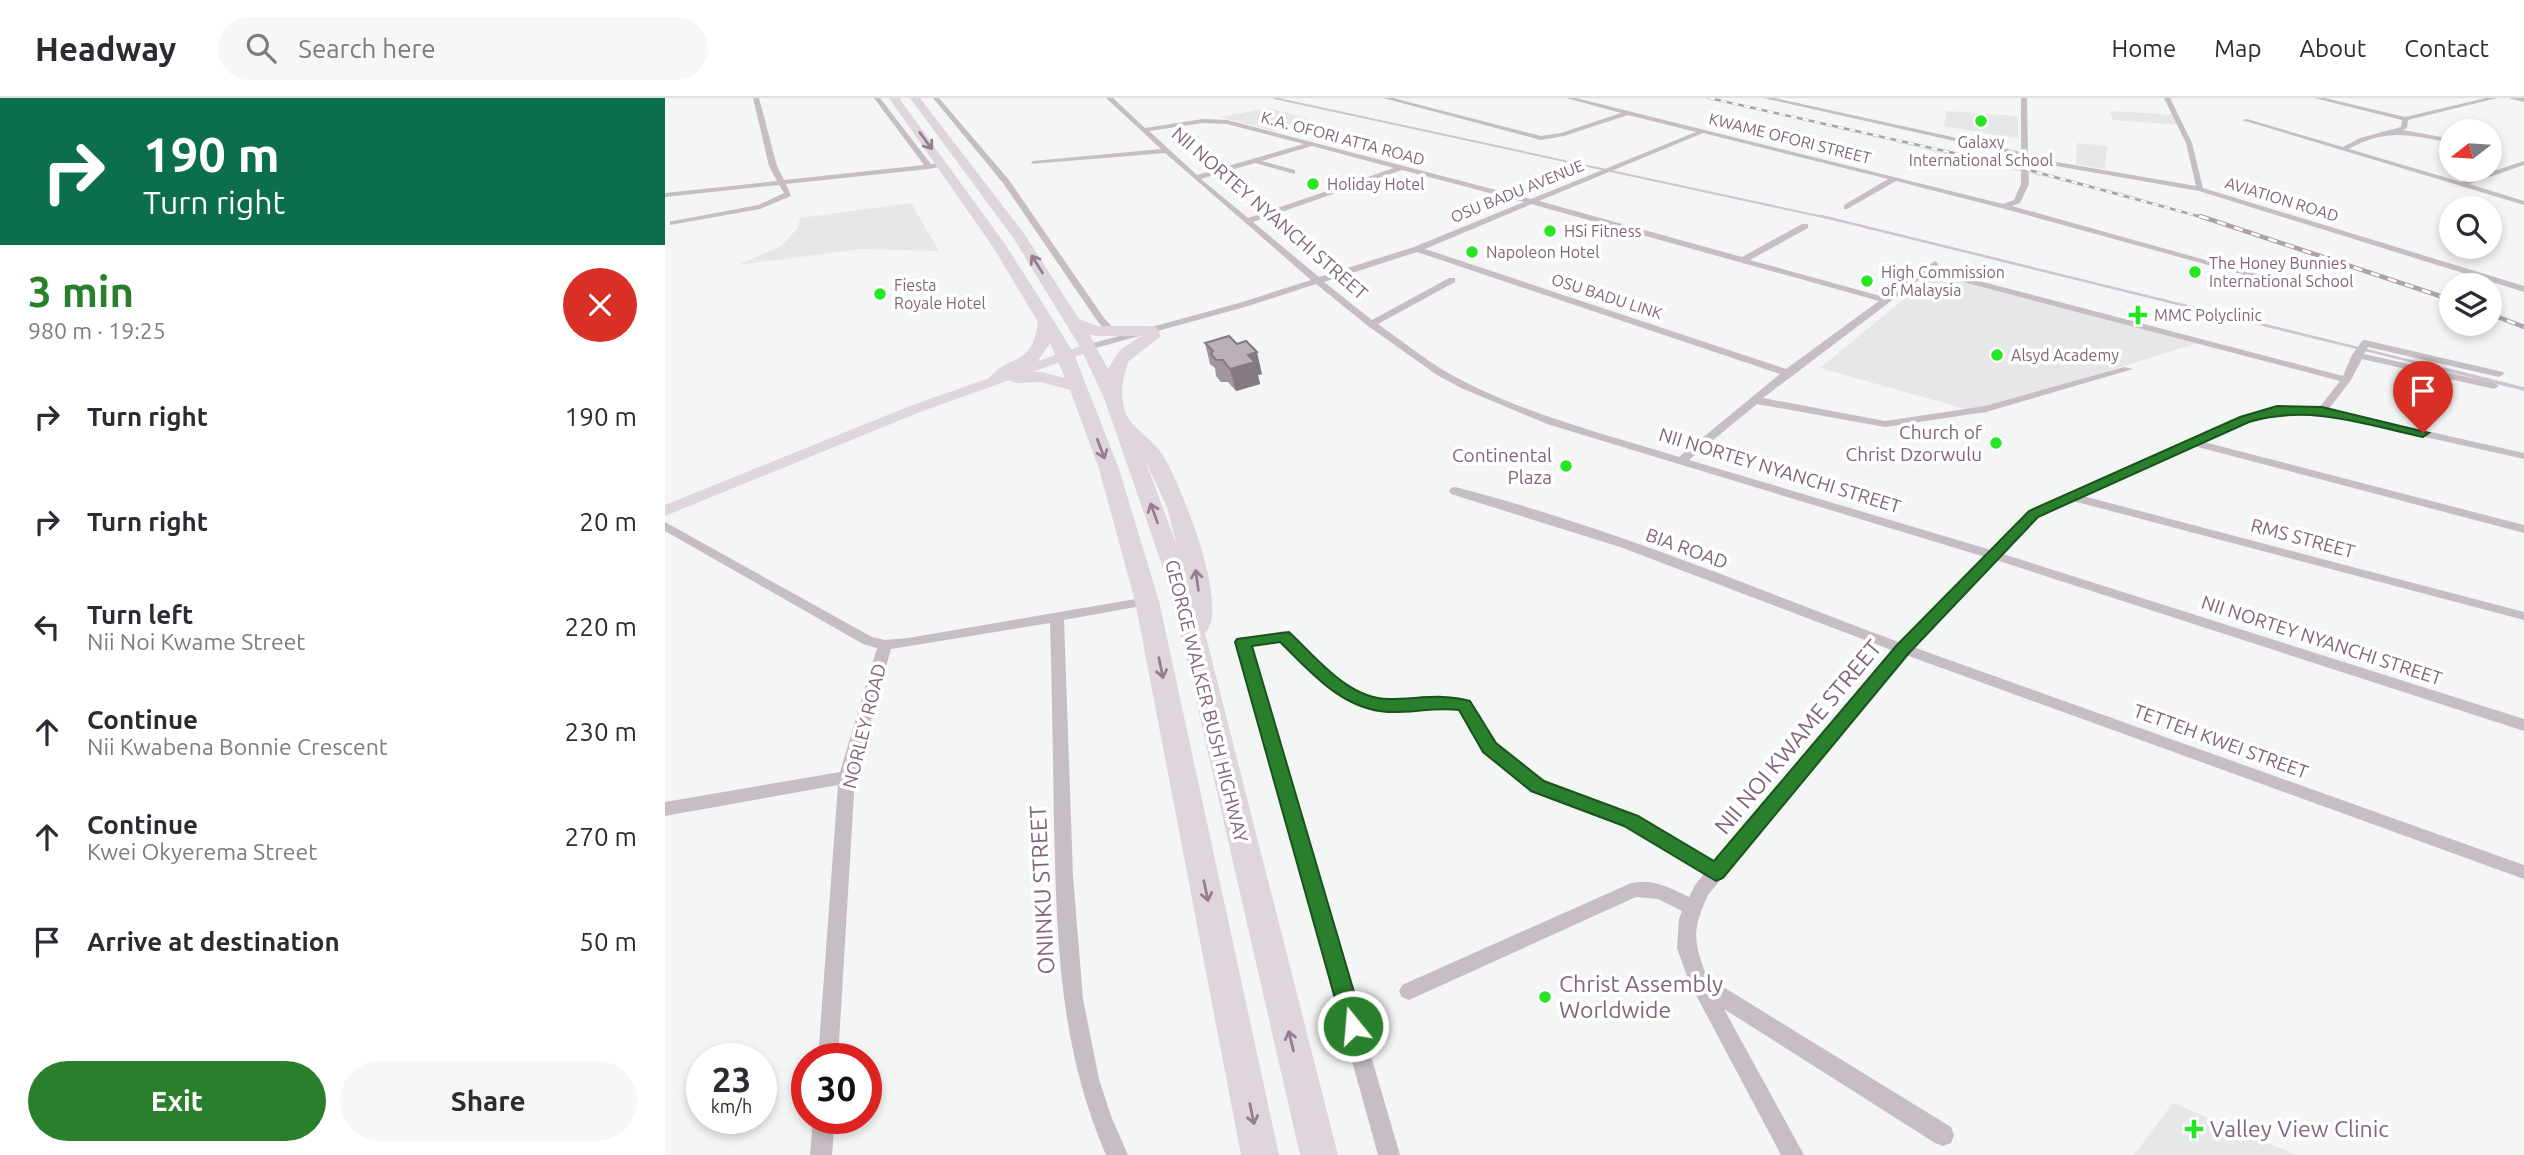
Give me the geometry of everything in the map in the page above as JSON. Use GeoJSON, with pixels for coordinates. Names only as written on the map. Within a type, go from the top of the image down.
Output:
{"type":"FeatureCollection","features":[{"type":"Feature","properties":{"kind":"highway","name":"GEORGE WALKER BUSH HIGHWAY"},"geometry":{"type":"LineString","coordinates":[[894,98],[975,210],[1046,321],[1066,356],[1109,469],[1147,601],[1260,1155]]}},
{"type":"Feature","properties":{"kind":"highway","name":"GEORGE WALKER BUSH HIGHWAY"},"geometry":{"type":"LineString","coordinates":[[915,98],[1012,227],[1090,350],[1114,398],[1172,562],[1197,648],[1318,1155]]}},
{"type":"Feature","properties":{"kind":"highway"},"geometry":{"type":"LineString","coordinates":[[1007,378],[1040,350],[1045,341],[1046,321]]}},
{"type":"Feature","properties":{"kind":"highway"},"geometry":{"type":"LineString","coordinates":[[1073,322],[1096,331],[1151,333]]}},
{"type":"Feature","properties":{"kind":"highway"},"geometry":{"type":"LineString","coordinates":[[1114,398],[1115,369],[1122,356],[1151,333]]}},
{"type":"Feature","properties":{"kind":"highway"},"geometry":{"type":"LineString","coordinates":[[1007,378],[1052,379],[1076,386]]}},
{"type":"Feature","properties":{"kind":"main road"},"geometry":{"type":"LineString","coordinates":[[665,511],[867,431],[1066,356],[1090,350]]}},
{"type":"Feature","properties":{"kind":"street"},"geometry":{"type":"LineString","coordinates":[[673,223],[773,203],[788,194],[780,183],[756,98]]}},
{"type":"Feature","properties":{"kind":"street"},"geometry":{"type":"LineString","coordinates":[[877,98],[929,167]]}},
{"type":"Feature","properties":{"kind":"street"},"geometry":{"type":"LineString","coordinates":[[936,98],[1006,182],[1113,333]]}},
{"type":"Feature","properties":{"kind":"street","name":"NII NORTEY NYANCHI STREET"},"geometry":{"type":"LineString","coordinates":[[1109,98],[1196,178],[1320,283],[1371,324],[1465,386],[1551,422],[1993,555],[2524,725]]}},
{"type":"Feature","properties":{"kind":"street"},"geometry":{"type":"LineString","coordinates":[[1386,98],[1541,138],[1562,135],[1628,113]]}},
{"type":"Feature","properties":{"kind":"street","name":"KWAME OFORI STREET"},"geometry":{"type":"LineString","coordinates":[[1569,98],[1896,178],[2291,285]]}},
{"type":"Feature","properties":{"kind":"street","name":"AVIATION ROAD"},"geometry":{"type":"LineString","coordinates":[[1766,98],[2026,157],[2200,189],[2524,289]]}},
{"type":"Feature","properties":{"kind":"street"},"geometry":{"type":"LineString","coordinates":[[2004,206],[2022,196],[2026,157],[2024,98]]}},
{"type":"Feature","properties":{"kind":"street"},"geometry":{"type":"LineString","coordinates":[[2167,98],[2189,143],[2200,189]]}},
{"type":"Feature","properties":{"kind":"street"},"geometry":{"type":"LineString","coordinates":[[2317,98],[2405,119],[2494,98]]}},
{"type":"Feature","properties":{"kind":"street"},"geometry":{"type":"LineString","coordinates":[[2513,98],[2524,100]]}},
{"type":"Feature","properties":{"kind":"street"},"geometry":{"type":"LineString","coordinates":[[2344,149],[2362,139],[2406,127],[2405,119]]}},
{"type":"Feature","properties":{"kind":"street","name":"K.A. OFORI ATTA ROAD"},"geometry":{"type":"LineString","coordinates":[[1145,130],[1216,120],[1532,202],[1885,300]]}},
{"type":"Feature","properties":{"kind":"street"},"geometry":{"type":"LineString","coordinates":[[2245,120],[2524,203]]}},
{"type":"Feature","properties":{"kind":"street","name":"OSU BADU AVENUE"},"geometry":{"type":"LineString","coordinates":[[1090,350],[1320,283],[1417,249],[1703,131]]}},
{"type":"Feature","properties":{"kind":"street"},"geometry":{"type":"LineString","coordinates":[[2395,131],[2439,139]]}},
{"type":"Feature","properties":{"kind":"street"},"geometry":{"type":"LineString","coordinates":[[2291,134],[2283,138],[2524,210]]}},
{"type":"Feature","properties":{"kind":"street"},"geometry":{"type":"LineString","coordinates":[[1196,178],[1311,144]]}},
{"type":"Feature","properties":{"kind":"street"},"geometry":{"type":"LineString","coordinates":[[1033,163],[1167,151]]}},
{"type":"Feature","properties":{"kind":"street"},"geometry":{"type":"LineString","coordinates":[[1253,161],[1291,172]]}},
{"type":"Feature","properties":{"kind":"street"},"geometry":{"type":"LineString","coordinates":[[2452,190],[2461,184],[2524,163]]}},
{"type":"Feature","properties":{"kind":"street"},"geometry":{"type":"LineString","coordinates":[[665,195],[943,165]]}},
{"type":"Feature","properties":{"kind":"street"},"geometry":{"type":"LineString","coordinates":[[1247,221],[1401,168]]}},
{"type":"Feature","properties":{"kind":"street"},"geometry":{"type":"LineString","coordinates":[[1847,207],[1896,178]]}},
{"type":"Feature","properties":{"kind":"street"},"geometry":{"type":"LineString","coordinates":[[1744,260],[1805,226]]}},
{"type":"Feature","properties":{"kind":"street","name":"OSU BADU LINK"},"geometry":{"type":"LineString","coordinates":[[1417,249],[1787,373]]}},
{"type":"Feature","properties":{"kind":"street"},"geometry":{"type":"LineString","coordinates":[[1681,461],[1787,373],[1932,267],[2346,380]]}},
{"type":"Feature","properties":{"kind":"street"},"geometry":{"type":"LineString","coordinates":[[1371,324],[1452,281]]}},
{"type":"Feature","properties":{"kind":"street"},"geometry":{"type":"LineString","coordinates":[[2322,411],[2346,380],[2364,343],[2499,374]]}},
{"type":"Feature","properties":{"kind":"street"},"geometry":{"type":"LineString","coordinates":[[2360,350],[2494,386]]}},
{"type":"Feature","properties":{"kind":"street"},"geometry":{"type":"LineString","coordinates":[[1755,400],[1885,424],[1957,411],[1986,409],[2128,369]]}},
{"type":"Feature","properties":{"kind":"street","name":"NII NOI KWAME STREET"},"geometry":{"type":"LineString","coordinates":[[1793,1155],[1699,982],[1686,948],[1688,919],[1701,890],[1903,649],[2033,514],[2245,419],[2277,410],[2322,411],[2524,456]]}},
{"type":"Feature","properties":{"kind":"street"},"geometry":{"type":"LineString","coordinates":[[2196,443],[2524,529]]}},
{"type":"Feature","properties":{"kind":"street","name":"BIA ROAD"},"geometry":{"type":"LineString","coordinates":[[1455,491],[1589,532],[1903,649]]}},
{"type":"Feature","properties":{"kind":"street","name":"RMS STREET"},"geometry":{"type":"LineString","coordinates":[[2071,497],[2524,616]]}},
{"type":"Feature","properties":{"kind":"street","name":"NORLEY ROAD"},"geometry":{"type":"LineString","coordinates":[[665,526],[868,641],[885,645],[847,777],[829,1043]]}},
{"type":"Feature","properties":{"kind":"street"},"geometry":{"type":"LineString","coordinates":[[885,645],[1147,601]]}},
{"type":"Feature","properties":{"kind":"street","name":"ONINKU STREET"},"geometry":{"type":"LineString","coordinates":[[1057,617],[1067,961],[1085,1062],[1105,1133],[1117,1155]]}},
{"type":"Feature","properties":{"kind":"street"},"geometry":{"type":"LineString","coordinates":[[1389,1155],[1243,642],[1284,636],[1334,684],[1357,699],[1386,706],[1448,703],[1464,705],[1489,748],[1538,786],[1631,821],[1716,872]]}},
{"type":"Feature","properties":{"kind":"street","name":"TETTEH KWEI STREET"},"geometry":{"type":"LineString","coordinates":[[1903,649],[2524,872]]}},
{"type":"Feature","properties":{"kind":"street"},"geometry":{"type":"LineString","coordinates":[[665,809],[847,777]]}},
{"type":"Feature","properties":{"kind":"street"},"geometry":{"type":"LineString","coordinates":[[1409,991],[1635,889],[1661,892],[1693,908]]}},
{"type":"Feature","properties":{"kind":"street"},"geometry":{"type":"LineString","coordinates":[[1699,982],[1943,1135]]}},
{"type":"Feature","properties":{"kind":"street"},"geometry":{"type":"LineString","coordinates":[[821,1155],[823,1134]]}},
{"type":"Feature","properties":{"kind":"shaded area"},"geometry":{"type":"Polygon","coordinates":[[[1706,98],[1965,154],[2124,193],[2311,250],[2439,294],[2439,298],[2256,235],[2121,195],[1706,98]]]}},
{"type":"Feature","properties":{"kind":"shaded area"},"geometry":{"type":"Polygon","coordinates":[[[1269,108],[1309,119],[1273,131],[1220,117],[1269,108]]]}},
{"type":"Feature","properties":{"kind":"shaded area","name":"Galaxy International School"},"geometry":{"type":"Polygon","coordinates":[[[1947,111],[2017,116],[2019,139],[1944,126],[1947,111]]]}},
{"type":"Feature","properties":{"kind":"shaded area"},"geometry":{"type":"Polygon","coordinates":[[[2110,111],[2176,115],[2180,125],[2113,120],[2110,111]]]}},
{"type":"Feature","properties":{"kind":"shaded area"},"geometry":{"type":"Polygon","coordinates":[[[2077,143],[2107,146],[2105,169],[2076,164],[2077,143]]]}},
{"type":"Feature","properties":{"kind":"shaded area"},"geometry":{"type":"Polygon","coordinates":[[[911,203],[939,251],[861,249],[738,265],[781,246],[798,228],[800,218],[911,203]]]}},
{"type":"Feature","properties":{"kind":"shaded area","name":"Alsyd Academy"},"geometry":{"type":"Polygon","coordinates":[[[1933,275],[2198,343],[1976,412],[1820,368],[1933,275]]]}},
{"type":"Feature","properties":{"kind":"shaded area","name":"Valley View Clinic"},"geometry":{"type":"Polygon","coordinates":[[[2173,1103],[2296,1155],[2134,1155],[2173,1103]]]}},
{"type":"Feature","properties":{"kind":"building"},"geometry":{"type":"Polygon","coordinates":[[[1229,336],[1237,344],[1246,341],[1257,352],[1248,355],[1255,362],[1230,369],[1223,360],[1216,360],[1211,354],[1213,351],[1205,343],[1229,336]]]}},
{"type":"Feature","properties":{"kind":"waterway"},"geometry":{"type":"LineString","coordinates":[[1274,98],[1828,218]]}},
{"type":"Feature","properties":{"kind":"waterway"},"geometry":{"type":"LineString","coordinates":[[1821,216],[2451,371]]}},
{"type":"Feature","properties":{"kind":"waterway"},"geometry":{"type":"LineString","coordinates":[[2444,369],[2524,389]]}},
{"type":"Feature","properties":{"kind":"railway"},"geometry":{"type":"LineString","coordinates":[[1709,98],[2025,169],[2205,218]]}},
{"type":"Feature","properties":{"kind":"railway"},"geometry":{"type":"LineString","coordinates":[[2200,216],[2439,296]]}},
{"type":"Feature","properties":{"kind":"railway"},"geometry":{"type":"LineString","coordinates":[[2502,319],[2524,327]]}},
{"type":"Feature","properties":{"kind":"place","name":"Galaxy International School"},"geometry":{"type":"Point","coordinates":[1981,121]}},
{"type":"Feature","properties":{"kind":"place","name":"Holiday Hotel"},"geometry":{"type":"Point","coordinates":[1313,184]}},
{"type":"Feature","properties":{"kind":"place","name":"HSi Fitness"},"geometry":{"type":"Point","coordinates":[1550,231]}},
{"type":"Feature","properties":{"kind":"place","name":"Napoleon Hotel"},"geometry":{"type":"Point","coordinates":[1472,252]}},
{"type":"Feature","properties":{"kind":"place","name":"The Honey Bunnies International School"},"geometry":{"type":"Point","coordinates":[2195,272]}},
{"type":"Feature","properties":{"kind":"place","name":"High Commission of Malaysia"},"geometry":{"type":"Point","coordinates":[1867,281]}},
{"type":"Feature","properties":{"kind":"place","name":"Fiesta Royale Hotel"},"geometry":{"type":"Point","coordinates":[880,294]}},
{"type":"Feature","properties":{"kind":"place","name":"MMC Polyclinic"},"geometry":{"type":"Point","coordinates":[2138,315]}},
{"type":"Feature","properties":{"kind":"place","name":"Alsyd Academy"},"geometry":{"type":"Point","coordinates":[1997,355]}},
{"type":"Feature","properties":{"kind":"place","name":"Church of Christ Dzorwulu"},"geometry":{"type":"Point","coordinates":[1996,443]}},
{"type":"Feature","properties":{"kind":"place","name":"Continental Plaza"},"geometry":{"type":"Point","coordinates":[1566,466]}},
{"type":"Feature","properties":{"kind":"place","name":"Christ Assembly Worldwide"},"geometry":{"type":"Point","coordinates":[1545,997]}},
{"type":"Feature","properties":{"kind":"place","name":"Valley View Clinic"},"geometry":{"type":"Point","coordinates":[2194,1129]}},
{"type":"Feature","properties":{"kind":"route"},"geometry":{"type":"LineString","coordinates":[[1353,1026],[1302,858],[1243,642],[1284,636],[1334,684],[1357,699],[1386,706],[1448,703],[1464,705],[1475,719],[1489,748],[1538,786],[1587,802],[1631,821],[1716,872],[1903,649],[2033,514],[2245,419],[2277,410],[2322,411],[2423,433]]}}]}
